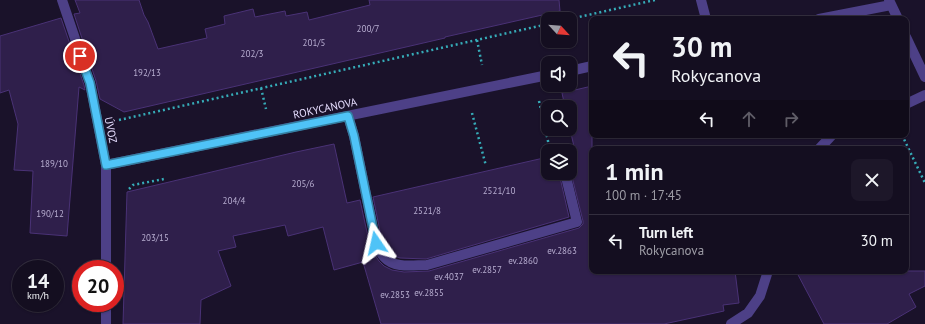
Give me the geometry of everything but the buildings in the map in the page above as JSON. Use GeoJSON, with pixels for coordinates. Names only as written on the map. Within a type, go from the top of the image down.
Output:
{"type":"FeatureCollection","features":[{"type":"Feature","properties":{"kind":"street","name":"ÚVOZ"},"geometry":{"type":"LineString","coordinates":[[62,0],[90,83],[106,165],[106,260]]}},
{"type":"Feature","properties":{"kind":"street"},"geometry":{"type":"LineString","coordinates":[[702,0],[705,16]]}},
{"type":"Feature","properties":{"kind":"street"},"geometry":{"type":"LineString","coordinates":[[832,16],[890,2],[897,16]]}},
{"type":"Feature","properties":{"kind":"street"},"geometry":{"type":"LineString","coordinates":[[909,43],[925,77]]}},
{"type":"Feature","properties":{"kind":"street"},"geometry":{"type":"LineString","coordinates":[[577,69],[589,67]]}},
{"type":"Feature","properties":{"kind":"street","name":"ROKYCANOVA"},"geometry":{"type":"LineString","coordinates":[[106,165],[541,76]]}},
{"type":"Feature","properties":{"kind":"street"},"geometry":{"type":"LineString","coordinates":[[909,103],[925,95]]}},
{"type":"Feature","properties":{"kind":"street"},"geometry":{"type":"LineString","coordinates":[[348,116],[354,136],[376,243],[383,256],[390,262],[396,264],[403,266],[427,265],[577,222],[567,180]]}},
{"type":"Feature","properties":{"kind":"street"},"geometry":{"type":"LineString","coordinates":[[822,146],[829,138]]}},
{"type":"Feature","properties":{"kind":"street"},"geometry":{"type":"LineString","coordinates":[[731,324],[748,313],[760,296],[767,274]]}},
{"type":"Feature","properties":{"kind":"street"},"geometry":{"type":"LineString","coordinates":[[106,312],[106,324]]}},
{"type":"Feature","properties":{"kind":"path"},"geometry":{"type":"LineString","coordinates":[[577,17],[656,0]]}},
{"type":"Feature","properties":{"kind":"path"},"geometry":{"type":"LineString","coordinates":[[121,119],[541,26]]}},
{"type":"Feature","properties":{"kind":"path"},"geometry":{"type":"LineString","coordinates":[[538,96],[549,144]]}},
{"type":"Feature","properties":{"kind":"path"},"geometry":{"type":"LineString","coordinates":[[472,110],[486,166]]}},
{"type":"Feature","properties":{"kind":"path"},"geometry":{"type":"LineString","coordinates":[[909,150],[925,183]]}},
{"type":"Feature","properties":{"kind":"route"},"geometry":{"type":"LineString","coordinates":[[80,56],[90,83],[106,165],[348,116],[354,136],[376,243]]}}]}
